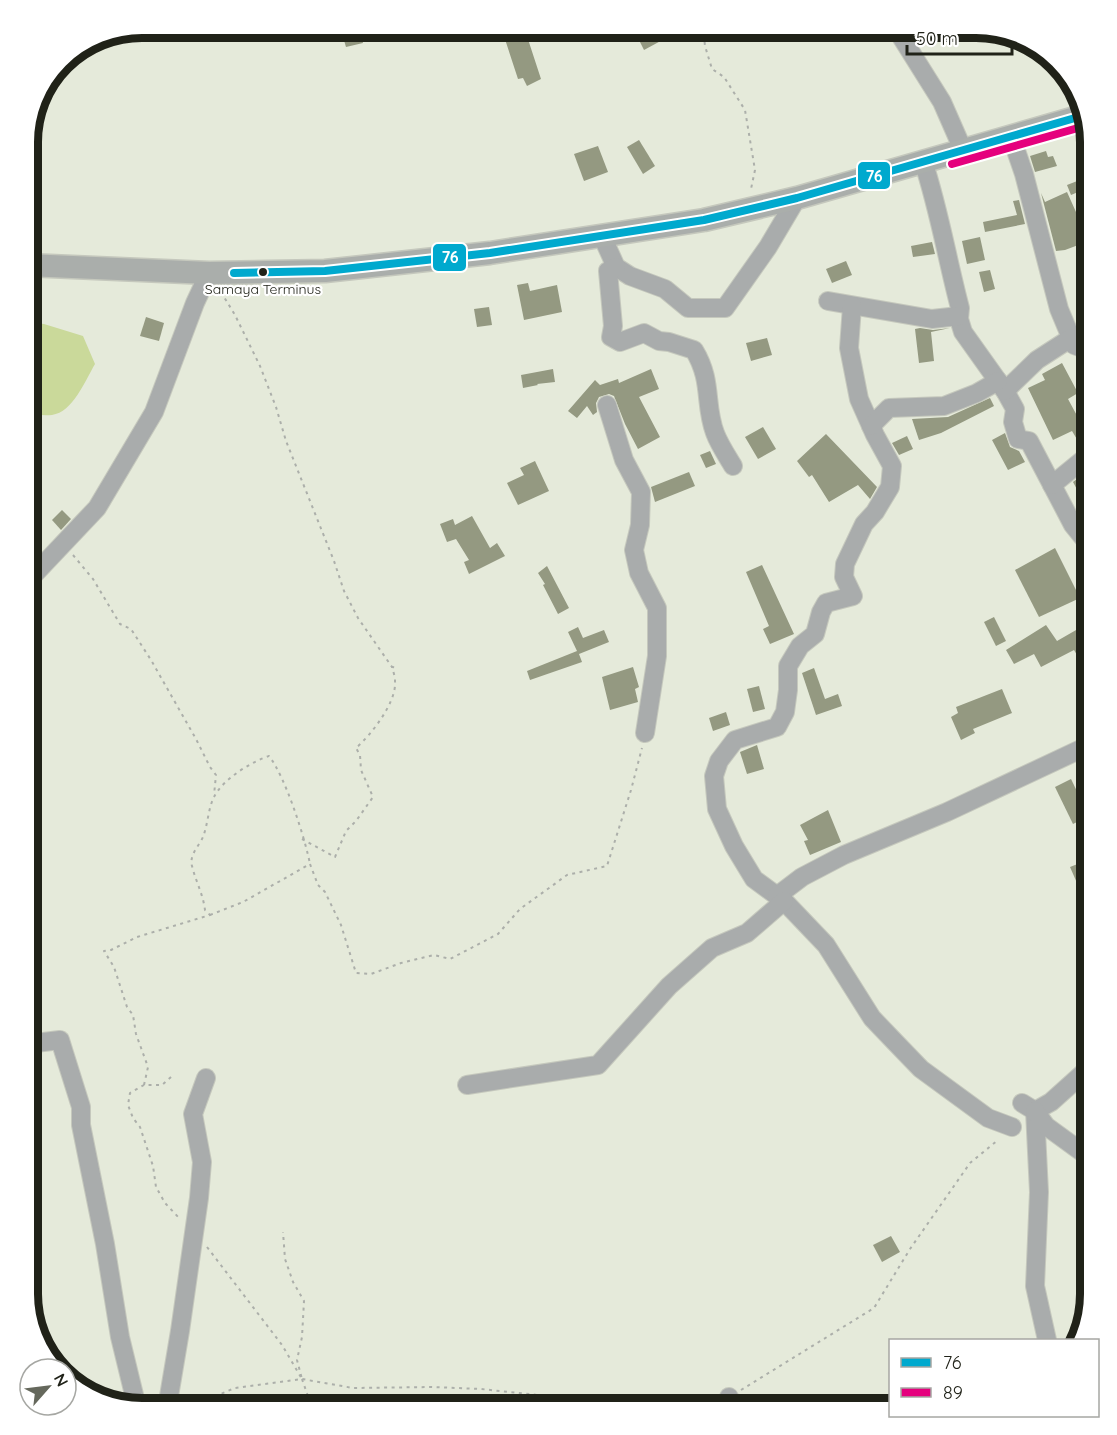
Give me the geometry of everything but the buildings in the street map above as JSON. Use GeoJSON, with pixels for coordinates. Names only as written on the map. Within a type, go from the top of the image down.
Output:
{"type":"FeatureCollection","features":[{"type":"Feature","properties":{"kind":"main road"},"geometry":{"type":"LineString","coordinates":[[38,266],[209,273],[325,271],[490,253],[704,220],[796,198],[1076,118]]}},
{"type":"Feature","properties":{"kind":"street"},"geometry":{"type":"LineString","coordinates":[[902,38],[942,102],[963,150]]}},
{"type":"Feature","properties":{"kind":"street"},"geometry":{"type":"LineString","coordinates":[[1011,136],[1024,174],[1059,309],[1074,345],[1080,347]]}},
{"type":"Feature","properties":{"kind":"street"},"geometry":{"type":"LineString","coordinates":[[923,161],[932,189],[960,308],[959,316],[963,332],[1002,386],[1015,409],[1013,422],[1018,439],[1029,441],[1073,525],[1080,534]]}},
{"type":"Feature","properties":{"kind":"street"},"geometry":{"type":"LineString","coordinates":[[602,236],[616,267],[630,276],[665,290],[688,308],[725,308],[768,247],[796,198]]}},
{"type":"Feature","properties":{"kind":"street"},"geometry":{"type":"LineString","coordinates":[[616,267],[608,271],[613,326],[611,337],[620,342],[644,333],[659,341],[694,350],[702,364],[707,381],[714,432],[733,466]]}},
{"type":"Feature","properties":{"kind":"street"},"geometry":{"type":"LineString","coordinates":[[38,570],[97,508],[154,412],[195,303],[209,273]]}},
{"type":"Feature","properties":{"kind":"street"},"geometry":{"type":"LineString","coordinates":[[828,301],[932,318],[959,316]]}},
{"type":"Feature","properties":{"kind":"street"},"geometry":{"type":"LineString","coordinates":[[852,306],[849,348],[859,399],[892,466],[890,487],[875,512],[864,524],[849,553],[844,577],[853,596],[826,603],[815,634],[800,646],[788,666],[788,690],[784,712],[777,727],[735,740],[719,761],[714,776],[717,809],[734,846],[754,879],[781,898],[826,945],[872,1018],[921,1069],[988,1118],[1012,1127]]}},
{"type":"Feature","properties":{"kind":"street"},"geometry":{"type":"LineString","coordinates":[[871,426],[889,408],[944,406],[1002,386],[1071,338]]}},
{"type":"Feature","properties":{"kind":"street"},"geometry":{"type":"LineString","coordinates":[[607,405],[624,460],[641,492],[640,525],[634,550],[639,573],[657,609],[657,656],[645,734]]}},
{"type":"Feature","properties":{"kind":"street"},"geometry":{"type":"LineString","coordinates":[[1052,485],[1080,462]]}},
{"type":"Feature","properties":{"kind":"street"},"geometry":{"type":"LineString","coordinates":[[467,1085],[598,1065],[669,986],[712,948],[747,933],[802,877],[844,855],[946,812],[1080,749]]}},
{"type":"Feature","properties":{"kind":"street"},"geometry":{"type":"LineString","coordinates":[[38,1043],[60,1040],[81,1107],[81,1125],[105,1244],[120,1337],[135,1397]]}},
{"type":"Feature","properties":{"kind":"street"},"geometry":{"type":"LineString","coordinates":[[1028,1107],[1051,1102],[1080,1076]]}},
{"type":"Feature","properties":{"kind":"street"},"geometry":{"type":"LineString","coordinates":[[169,1398],[194,1234],[202,1162],[192,1114],[206,1078]]}},
{"type":"Feature","properties":{"kind":"street"},"geometry":{"type":"LineString","coordinates":[[1028,1107],[1046,1126],[1080,1151]]}},
{"type":"Feature","properties":{"kind":"street"},"geometry":{"type":"LineString","coordinates":[[1028,1107],[1039,1192],[1035,1286],[1047,1339]]}},
{"type":"Feature","properties":{"kind":"path"},"geometry":{"type":"LineString","coordinates":[[704,38],[712,69],[724,76],[745,110],[755,170],[746,210]]}},
{"type":"Feature","properties":{"kind":"path"},"geometry":{"type":"LineString","coordinates":[[209,273],[236,315],[260,366],[286,441],[344,591],[358,618],[392,667],[396,683],[383,718],[356,748],[360,755],[361,770],[373,797],[346,831],[335,857],[302,839]]}},
{"type":"Feature","properties":{"kind":"path"},"geometry":{"type":"LineString","coordinates":[[63,544],[93,579],[120,624],[131,629],[162,677],[216,775],[214,796],[203,836],[192,856],[192,866],[205,910],[210,915]]}},
{"type":"Feature","properties":{"kind":"path"},"geometry":{"type":"LineString","coordinates":[[392,667],[398,668]]}},
{"type":"Feature","properties":{"kind":"path"},"geometry":{"type":"LineString","coordinates":[[214,796],[233,775],[269,756],[277,766],[318,885],[325,892],[341,926],[356,973],[371,975],[401,963],[434,955],[450,959],[498,934],[520,909],[567,875],[607,866],[631,790],[645,734]]}},
{"type":"Feature","properties":{"kind":"path"},"geometry":{"type":"LineString","coordinates":[[144,1086],[148,1067],[136,1034],[133,1015],[127,1007],[114,967],[104,951],[111,950],[137,937],[210,915],[243,902],[310,864]]}},
{"type":"Feature","properties":{"kind":"path"},"geometry":{"type":"LineString","coordinates":[[171,1077],[162,1085],[144,1086],[130,1093],[128,1105],[132,1118],[140,1127],[153,1166],[156,1186],[165,1203],[208,1247],[241,1288],[282,1345],[302,1379]]}},
{"type":"Feature","properties":{"kind":"path"},"geometry":{"type":"LineString","coordinates":[[733,1398],[874,1308],[910,1249],[970,1163],[1012,1127]]}},
{"type":"Feature","properties":{"kind":"path"},"geometry":{"type":"LineString","coordinates":[[283,1232],[285,1259],[293,1282],[304,1301],[302,1338],[297,1360],[309,1398]]}},
{"type":"Feature","properties":{"kind":"path"},"geometry":{"type":"LineString","coordinates":[[212,1398],[236,1388],[302,1379],[353,1388],[481,1389],[566,1398]]}},
{"type":"Feature","properties":{"kind":"shaded area"},"geometry":{"type":"Polygon","coordinates":[[[38,323],[83,336],[95,364],[72,402],[59,413],[38,415],[38,323]]]}},
{"type":"Feature","properties":{"kind":"transit line","name":"76"},"geometry":{"type":"LineString","coordinates":[[234,273],[325,271],[490,253],[704,220],[797,198],[1076,118]]}},
{"type":"Feature","properties":{"kind":"transit line","name":"89"},"geometry":{"type":"LineString","coordinates":[[952,164],[1079,128]]}},
{"type":"Feature","properties":{"kind":"place","name":"Samaya Terminus"},"geometry":{"type":"Point","coordinates":[263,272]}}]}
